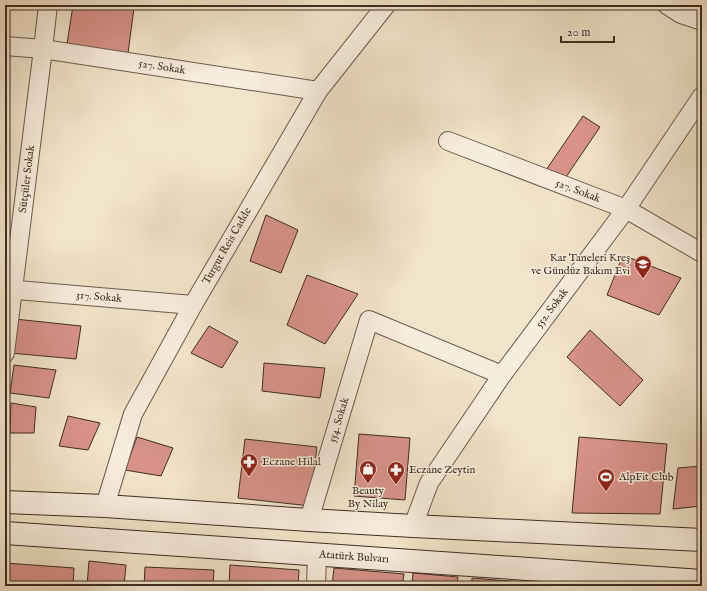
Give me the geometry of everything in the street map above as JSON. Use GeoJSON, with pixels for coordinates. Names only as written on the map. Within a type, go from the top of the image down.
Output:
{"type":"FeatureCollection","features":[{"type":"Feature","properties":{"kind":"main road"},"geometry":{"type":"LineString","coordinates":[[5,502],[105,506],[413,526],[702,540]]}},
{"type":"Feature","properties":{"kind":"main road","name":"Atatürk Bulvarı"},"geometry":{"type":"LineString","coordinates":[[5,533],[702,581]]}},
{"type":"Feature","properties":{"kind":"street","name":"Sütçüler Sokak"},"geometry":{"type":"LineString","coordinates":[[5,353],[9,289],[48,5]]}},
{"type":"Feature","properties":{"kind":"street","name":"Turgut Reis Cadde"},"geometry":{"type":"LineString","coordinates":[[105,506],[133,414],[193,305],[318,91],[386,5]]}},
{"type":"Feature","properties":{"kind":"street"},"geometry":{"type":"LineString","coordinates":[[667,5],[681,14],[702,21]]}},
{"type":"Feature","properties":{"kind":"street","name":"527. Sokak"},"geometry":{"type":"LineString","coordinates":[[5,46],[43,49],[318,91]]}},
{"type":"Feature","properties":{"kind":"street","name":"552. Sokak"},"geometry":{"type":"LineString","coordinates":[[413,526],[429,483],[502,375],[626,209],[702,96]]}},
{"type":"Feature","properties":{"kind":"street","name":"527. Sokak"},"geometry":{"type":"LineString","coordinates":[[448,140],[626,209],[702,253]]}},
{"type":"Feature","properties":{"kind":"street","name":"317. Sokak"},"geometry":{"type":"LineString","coordinates":[[9,289],[193,305]]}},
{"type":"Feature","properties":{"kind":"street","name":"554. Sokak"},"geometry":{"type":"LineString","coordinates":[[309,520],[369,320],[502,375]]}},
{"type":"Feature","properties":{"kind":"street"},"geometry":{"type":"LineString","coordinates":[[316,586],[317,554]]}},
{"type":"Feature","properties":{"kind":"building"},"geometry":{"type":"Polygon","coordinates":[[[73,5],[113,5],[134,8],[128,53],[67,44],[73,5]]]}},
{"type":"Feature","properties":{"kind":"building"},"geometry":{"type":"Polygon","coordinates":[[[583,116],[600,127],[564,180],[546,170],[583,116]]]}},
{"type":"Feature","properties":{"kind":"building"},"geometry":{"type":"Polygon","coordinates":[[[266,215],[298,230],[281,273],[250,261],[266,215]]]}},
{"type":"Feature","properties":{"kind":"building"},"geometry":{"type":"Polygon","coordinates":[[[623,255],[681,278],[659,315],[607,295],[623,255]]]}},
{"type":"Feature","properties":{"kind":"building"},"geometry":{"type":"Polygon","coordinates":[[[307,275],[358,294],[325,344],[287,325],[307,275]]]}},
{"type":"Feature","properties":{"kind":"building"},"geometry":{"type":"Polygon","coordinates":[[[15,319],[81,326],[76,359],[10,353],[15,319]]]}},
{"type":"Feature","properties":{"kind":"building"},"geometry":{"type":"Polygon","coordinates":[[[209,326],[238,342],[222,368],[191,353],[209,326]]]}},
{"type":"Feature","properties":{"kind":"building"},"geometry":{"type":"Polygon","coordinates":[[[590,330],[643,380],[620,406],[567,357],[590,330]]]}},
{"type":"Feature","properties":{"kind":"building"},"geometry":{"type":"Polygon","coordinates":[[[264,363],[325,368],[320,398],[262,391],[264,363]]]}},
{"type":"Feature","properties":{"kind":"building"},"geometry":{"type":"Polygon","coordinates":[[[14,365],[56,370],[49,398],[10,393],[14,365]]]}},
{"type":"Feature","properties":{"kind":"building"},"geometry":{"type":"Polygon","coordinates":[[[11,403],[36,407],[34,433],[10,433],[11,403]]]}},
{"type":"Feature","properties":{"kind":"building"},"geometry":{"type":"Polygon","coordinates":[[[68,416],[100,423],[88,450],[59,446],[68,416]]]}},
{"type":"Feature","properties":{"kind":"building"},"geometry":{"type":"Polygon","coordinates":[[[359,434],[410,438],[405,500],[354,496],[359,434]]]}},
{"type":"Feature","properties":{"kind":"building"},"geometry":{"type":"Polygon","coordinates":[[[137,437],[173,448],[161,476],[125,470],[137,437]]]}},
{"type":"Feature","properties":{"kind":"building"},"geometry":{"type":"Polygon","coordinates":[[[579,437],[667,444],[660,514],[572,513],[579,437]]]}},
{"type":"Feature","properties":{"kind":"building"},"geometry":{"type":"Polygon","coordinates":[[[245,439],[317,447],[310,506],[238,498],[245,439]]]}},
{"type":"Feature","properties":{"kind":"building"},"geometry":{"type":"Polygon","coordinates":[[[702,466],[702,506],[673,509],[678,468],[702,466]]]}},
{"type":"Feature","properties":{"kind":"building"},"geometry":{"type":"Polygon","coordinates":[[[89,561],[126,565],[124,586],[87,586],[89,561]]]}},
{"type":"Feature","properties":{"kind":"building"},"geometry":{"type":"Polygon","coordinates":[[[5,563],[74,568],[73,586],[5,586],[5,563]]]}},
{"type":"Feature","properties":{"kind":"building"},"geometry":{"type":"Polygon","coordinates":[[[230,565],[299,570],[298,586],[229,586],[230,565]]]}},
{"type":"Feature","properties":{"kind":"building"},"geometry":{"type":"Polygon","coordinates":[[[145,567],[214,570],[213,586],[144,586],[145,567]]]}},
{"type":"Feature","properties":{"kind":"building"},"geometry":{"type":"Polygon","coordinates":[[[334,568],[404,574],[402,586],[332,586],[334,568]]]}},
{"type":"Feature","properties":{"kind":"building"},"geometry":{"type":"Polygon","coordinates":[[[413,573],[458,577],[457,586],[412,586],[413,573]]]}},
{"type":"Feature","properties":{"kind":"building"},"geometry":{"type":"Polygon","coordinates":[[[472,578],[534,583],[533,586],[472,586],[472,578]]]}},
{"type":"Feature","properties":{"kind":"place","name":"Kar Taneleri Kreş ve Gündüz Bakım Evi"},"geometry":{"type":"Point","coordinates":[643,279]}},
{"type":"Feature","properties":{"kind":"place","name":"Eczane Hilal"},"geometry":{"type":"Point","coordinates":[249,477]}},
{"type":"Feature","properties":{"kind":"place","name":"Beauty By Nilay"},"geometry":{"type":"Point","coordinates":[368,484]}},
{"type":"Feature","properties":{"kind":"place","name":"Eczane Zeytin"},"geometry":{"type":"Point","coordinates":[396,485]}},
{"type":"Feature","properties":{"kind":"place","name":"AlpFit Club"},"geometry":{"type":"Point","coordinates":[606,492]}}]}
